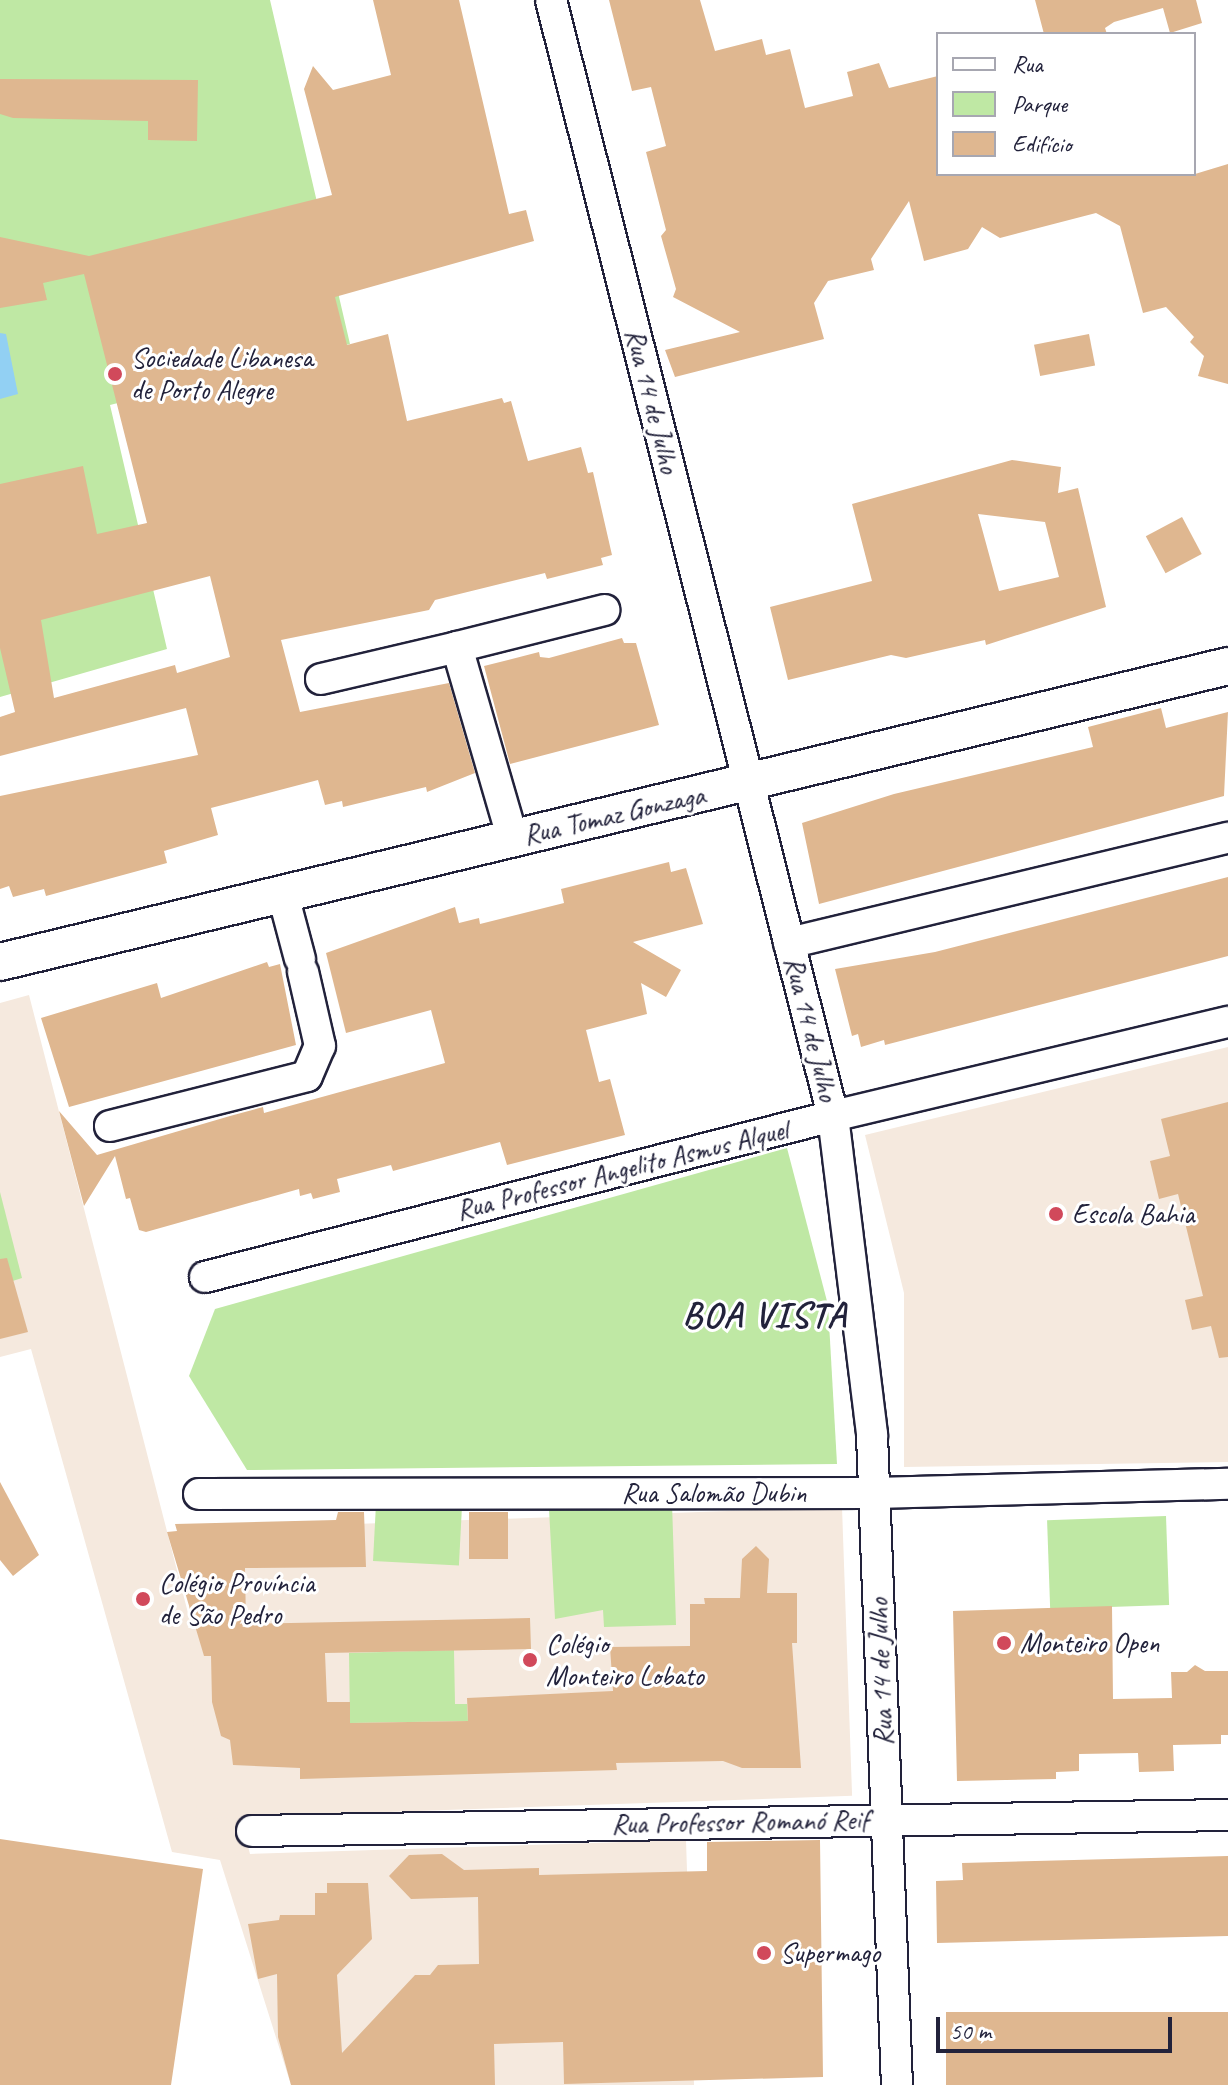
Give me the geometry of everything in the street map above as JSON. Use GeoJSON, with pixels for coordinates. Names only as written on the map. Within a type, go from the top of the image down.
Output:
{"type":"FeatureCollection","features":[{"type":"Feature","properties":{"kind":"street","name":"Rua 14 de Julho"},"geometry":{"type":"LineString","coordinates":[[551,0],[833,1116],[872,1435],[897,2085]]}},
{"type":"Feature","properties":{"kind":"street"},"geometry":{"type":"LineString","coordinates":[[321,679],[604,610]]}},
{"type":"Feature","properties":{"kind":"street"},"geometry":{"type":"LineString","coordinates":[[457,647],[513,840]]}},
{"type":"Feature","properties":{"kind":"street","name":"Rua Tomaz Gonzaga"},"geometry":{"type":"LineString","coordinates":[[0,962],[1228,666]]}},
{"type":"Feature","properties":{"kind":"street"},"geometry":{"type":"LineString","coordinates":[[789,943],[1228,838]]}},
{"type":"Feature","properties":{"kind":"street"},"geometry":{"type":"LineString","coordinates":[[110,1126],[307,1076],[320,1046],[283,895]]}},
{"type":"Feature","properties":{"kind":"street","name":"Rua Professor Angelito Asmus Alquel"},"geometry":{"type":"LineString","coordinates":[[205,1277],[833,1116],[1228,1022]]}},
{"type":"Feature","properties":{"kind":"street","name":"Rua Salomão Dubin"},"geometry":{"type":"LineString","coordinates":[[199,1494],[875,1493],[1228,1484]]}},
{"type":"Feature","properties":{"kind":"street","name":"Rua Professor Romanó Reif"},"geometry":{"type":"LineString","coordinates":[[252,1831],[1228,1815]]}},
{"type":"Feature","properties":{"kind":"shaded area","name":"Colégio Província de São Pedro"},"geometry":{"type":"Polygon","coordinates":[[[29,995],[250,1854],[686,1840],[694,2085],[291,2085],[220,1860],[172,1852],[31,1349],[0,1357],[0,1003],[29,995]]]}},
{"type":"Feature","properties":{"kind":"shaded area","name":"Escola Bahia"},"geometry":{"type":"Polygon","coordinates":[[[1228,1047],[1228,1462],[904,1467],[904,1293],[865,1135],[1228,1047]]]}},
{"type":"Feature","properties":{"kind":"shaded area","name":"Colégio Monteiro Lobato"},"geometry":{"type":"Polygon","coordinates":[[[842,1507],[852,1796],[196,1819],[186,1530],[842,1507]]]}},
{"type":"Feature","properties":{"kind":"green space","name":"Sociedade Libanesa de Porto Alegre"},"geometry":{"type":"Polygon","coordinates":[[[0,0],[270,0],[350,344],[110,405],[167,649],[0,697],[0,0]]]}},
{"type":"Feature","properties":{"kind":"green space"},"geometry":{"type":"Polygon","coordinates":[[[787,1148],[828,1305],[837,1464],[247,1470],[189,1376],[215,1309],[787,1148]]]}},
{"type":"Feature","properties":{"kind":"green space"},"geometry":{"type":"Polygon","coordinates":[[[0,1192],[22,1278],[0,1285],[0,1192]]]}},
{"type":"Feature","properties":{"kind":"green space"},"geometry":{"type":"Polygon","coordinates":[[[672,1503],[676,1625],[604,1627],[603,1610],[555,1619],[549,1509],[672,1503]]]}},
{"type":"Feature","properties":{"kind":"green space"},"geometry":{"type":"Polygon","coordinates":[[[376,1504],[462,1509],[459,1565],[373,1561],[376,1504]]]}},
{"type":"Feature","properties":{"kind":"green space"},"geometry":{"type":"Polygon","coordinates":[[[1166,1516],[1169,1605],[1050,1609],[1047,1520],[1166,1516]]]}},
{"type":"Feature","properties":{"kind":"green space"},"geometry":{"type":"Polygon","coordinates":[[[454,1650],[455,1704],[467,1704],[468,1721],[350,1723],[349,1653],[454,1650]]]}},
{"type":"Feature","properties":{"kind":"water"},"geometry":{"type":"Polygon","coordinates":[[[0,333],[6,334],[18,394],[0,399],[0,333]]]}},
{"type":"Feature","properties":{"kind":"building"},"geometry":{"type":"Polygon","coordinates":[[[373,0],[459,0],[509,214],[526,210],[534,241],[335,297],[347,345],[388,334],[407,421],[502,398],[504,403],[511,401],[528,461],[581,447],[588,473],[593,472],[612,555],[601,558],[603,565],[547,579],[545,573],[435,600],[429,610],[281,640],[300,712],[449,683],[475,773],[427,792],[426,787],[343,807],[342,801],[325,805],[318,780],[211,808],[218,835],[164,851],[167,863],[46,896],[44,889],[13,897],[9,886],[0,889],[0,796],[198,755],[186,708],[0,756],[0,717],[15,712],[0,648],[0,484],[83,466],[97,534],[147,523],[84,274],[43,283],[47,300],[0,308],[0,237],[89,256],[332,195],[304,89],[313,66],[333,90],[391,75],[373,0]],[[210,576],[41,620],[54,698],[175,665],[177,673],[230,657],[210,576]]]}},
{"type":"Feature","properties":{"kind":"building"},"geometry":{"type":"Polygon","coordinates":[[[609,0],[700,0],[715,51],[762,39],[766,55],[790,49],[805,108],[853,96],[847,72],[879,63],[889,88],[936,76],[936,176],[1196,176],[1228,164],[1228,384],[1198,376],[1204,356],[1190,342],[1194,337],[1166,307],[1143,313],[1120,226],[1096,213],[1000,238],[982,227],[968,249],[924,261],[909,201],[871,259],[874,270],[828,281],[814,303],[824,339],[675,377],[665,350],[740,332],[673,297],[676,289],[661,236],[666,230],[646,152],[666,146],[651,87],[632,91],[609,0]]]}},
{"type":"Feature","properties":{"kind":"building"},"geometry":{"type":"Polygon","coordinates":[[[1035,0],[1196,0],[1202,23],[1170,32],[1163,8],[1114,22],[1105,28],[1106,32],[1043,32],[1035,0]]]}},
{"type":"Feature","properties":{"kind":"building"},"geometry":{"type":"Polygon","coordinates":[[[0,79],[198,80],[197,141],[148,140],[148,121],[13,118],[0,114],[0,79]]]}},
{"type":"Feature","properties":{"kind":"building"},"geometry":{"type":"Polygon","coordinates":[[[1089,334],[1095,365],[1040,376],[1034,345],[1089,334]]]}},
{"type":"Feature","properties":{"kind":"building"},"geometry":{"type":"Polygon","coordinates":[[[1012,460],[1061,467],[1058,493],[1078,488],[1106,607],[986,645],[985,640],[906,658],[891,655],[788,680],[770,607],[872,581],[852,504],[1012,460]],[[978,514],[999,591],[1059,577],[1045,522],[978,514]]]}},
{"type":"Feature","properties":{"kind":"building"},"geometry":{"type":"Polygon","coordinates":[[[1182,517],[1202,554],[1166,573],[1146,536],[1182,517]]]}},
{"type":"Feature","properties":{"kind":"building"},"geometry":{"type":"Polygon","coordinates":[[[622,638],[624,643],[636,643],[659,725],[510,764],[484,666],[539,652],[540,657],[549,658],[622,638]]]}},
{"type":"Feature","properties":{"kind":"building"},"geometry":{"type":"Polygon","coordinates":[[[1161,708],[1166,728],[1228,712],[1224,796],[819,904],[802,823],[894,794],[1093,747],[1088,727],[1161,708]]]}},
{"type":"Feature","properties":{"kind":"building"},"geometry":{"type":"Polygon","coordinates":[[[669,862],[671,872],[686,868],[703,924],[633,942],[681,970],[666,997],[641,983],[647,1014],[586,1030],[599,1082],[610,1079],[625,1135],[507,1165],[500,1142],[393,1171],[391,1165],[337,1179],[340,1192],[313,1199],[311,1193],[300,1196],[299,1189],[146,1232],[139,1230],[130,1198],[126,1199],[115,1156],[84,1206],[59,1111],[97,1155],[263,1107],[264,1113],[445,1063],[431,1010],[346,1033],[326,953],[455,907],[459,923],[479,918],[480,924],[564,903],[561,889],[669,862]]]}},
{"type":"Feature","properties":{"kind":"building"},"geometry":{"type":"Polygon","coordinates":[[[1228,877],[1228,956],[885,1045],[884,1040],[861,1047],[858,1034],[852,1036],[835,969],[935,952],[1228,877]]]}},
{"type":"Feature","properties":{"kind":"building"},"geometry":{"type":"Polygon","coordinates":[[[267,962],[269,967],[280,964],[296,1045],[69,1107],[41,1018],[157,983],[161,998],[267,962]]]}},
{"type":"Feature","properties":{"kind":"building"},"geometry":{"type":"Polygon","coordinates":[[[1228,1102],[1228,1357],[1219,1358],[1211,1326],[1192,1330],[1185,1300],[1203,1296],[1178,1194],[1159,1199],[1150,1161],[1170,1156],[1161,1119],[1228,1102]]]}},
{"type":"Feature","properties":{"kind":"building"},"geometry":{"type":"Polygon","coordinates":[[[7,1258],[28,1332],[0,1339],[0,1259],[7,1258]]]}},
{"type":"Feature","properties":{"kind":"building"},"geometry":{"type":"Polygon","coordinates":[[[0,1482],[39,1555],[13,1576],[0,1560],[0,1482]]]}},
{"type":"Feature","properties":{"kind":"building"},"geometry":{"type":"Polygon","coordinates":[[[338,1512],[364,1512],[366,1567],[245,1568],[246,1624],[530,1618],[531,1649],[325,1653],[327,1702],[350,1702],[350,1723],[468,1721],[467,1698],[613,1691],[610,1647],[690,1646],[690,1604],[705,1604],[704,1598],[740,1598],[742,1559],[756,1546],[769,1559],[767,1593],[797,1593],[797,1643],[792,1643],[801,1768],[742,1768],[723,1761],[616,1763],[617,1770],[300,1779],[300,1768],[233,1765],[230,1740],[221,1736],[212,1702],[211,1656],[204,1656],[167,1532],[177,1531],[175,1524],[336,1520],[338,1512]]]}},
{"type":"Feature","properties":{"kind":"building"},"geometry":{"type":"Polygon","coordinates":[[[469,1512],[508,1512],[508,1559],[469,1559],[469,1512]]]}},
{"type":"Feature","properties":{"kind":"building"},"geometry":{"type":"Polygon","coordinates":[[[1112,1606],[1113,1699],[1172,1698],[1171,1672],[1187,1672],[1195,1665],[1205,1671],[1228,1671],[1228,1735],[1221,1735],[1221,1744],[1173,1745],[1174,1771],[1139,1772],[1138,1753],[1079,1754],[1079,1771],[1056,1772],[1056,1779],[957,1781],[953,1611],[1112,1606]]]}},
{"type":"Feature","properties":{"kind":"building"},"geometry":{"type":"Polygon","coordinates":[[[0,1839],[203,1869],[171,2085],[0,2085],[0,1839]]]}},
{"type":"Feature","properties":{"kind":"building"},"geometry":{"type":"Polygon","coordinates":[[[820,1840],[823,2077],[564,2084],[563,2042],[494,2044],[495,2085],[291,2085],[278,2037],[277,1974],[258,1979],[248,1924],[279,1920],[280,1915],[315,1915],[315,1893],[327,1893],[327,1883],[368,1883],[372,1939],[337,1975],[342,2053],[415,1975],[430,1975],[438,1965],[479,1964],[478,1897],[411,1899],[389,1876],[409,1855],[442,1854],[464,1870],[539,1868],[539,1875],[707,1871],[707,1842],[820,1840]]]}},
{"type":"Feature","properties":{"kind":"building"},"geometry":{"type":"Polygon","coordinates":[[[1228,1856],[1228,1936],[937,1943],[936,1881],[963,1880],[962,1863],[1228,1856]]]}},
{"type":"Feature","properties":{"kind":"building"},"geometry":{"type":"Polygon","coordinates":[[[946,2012],[1228,2012],[1228,2085],[946,2085],[946,2012]]]}},
{"type":"Feature","properties":{"kind":"place","name":"Sociedade Libanesa de Porto Alegre"},"geometry":{"type":"Point","coordinates":[115,374]}},
{"type":"Feature","properties":{"kind":"place","name":"Escola Bahia"},"geometry":{"type":"Point","coordinates":[1056,1214]}},
{"type":"Feature","properties":{"kind":"place","name":"Colégio Província de São Pedro"},"geometry":{"type":"Point","coordinates":[143,1599]}},
{"type":"Feature","properties":{"kind":"place","name":"Monteiro Open"},"geometry":{"type":"Point","coordinates":[1004,1643]}},
{"type":"Feature","properties":{"kind":"place","name":"Colégio Monteiro Lobato"},"geometry":{"type":"Point","coordinates":[530,1660]}},
{"type":"Feature","properties":{"kind":"place","name":"Supermago"},"geometry":{"type":"Point","coordinates":[764,1953]}},
{"type":"Feature","properties":{"kind":"district","name":"BOA VISTA"},"geometry":{"type":"Point","coordinates":[765,1316]}}]}
